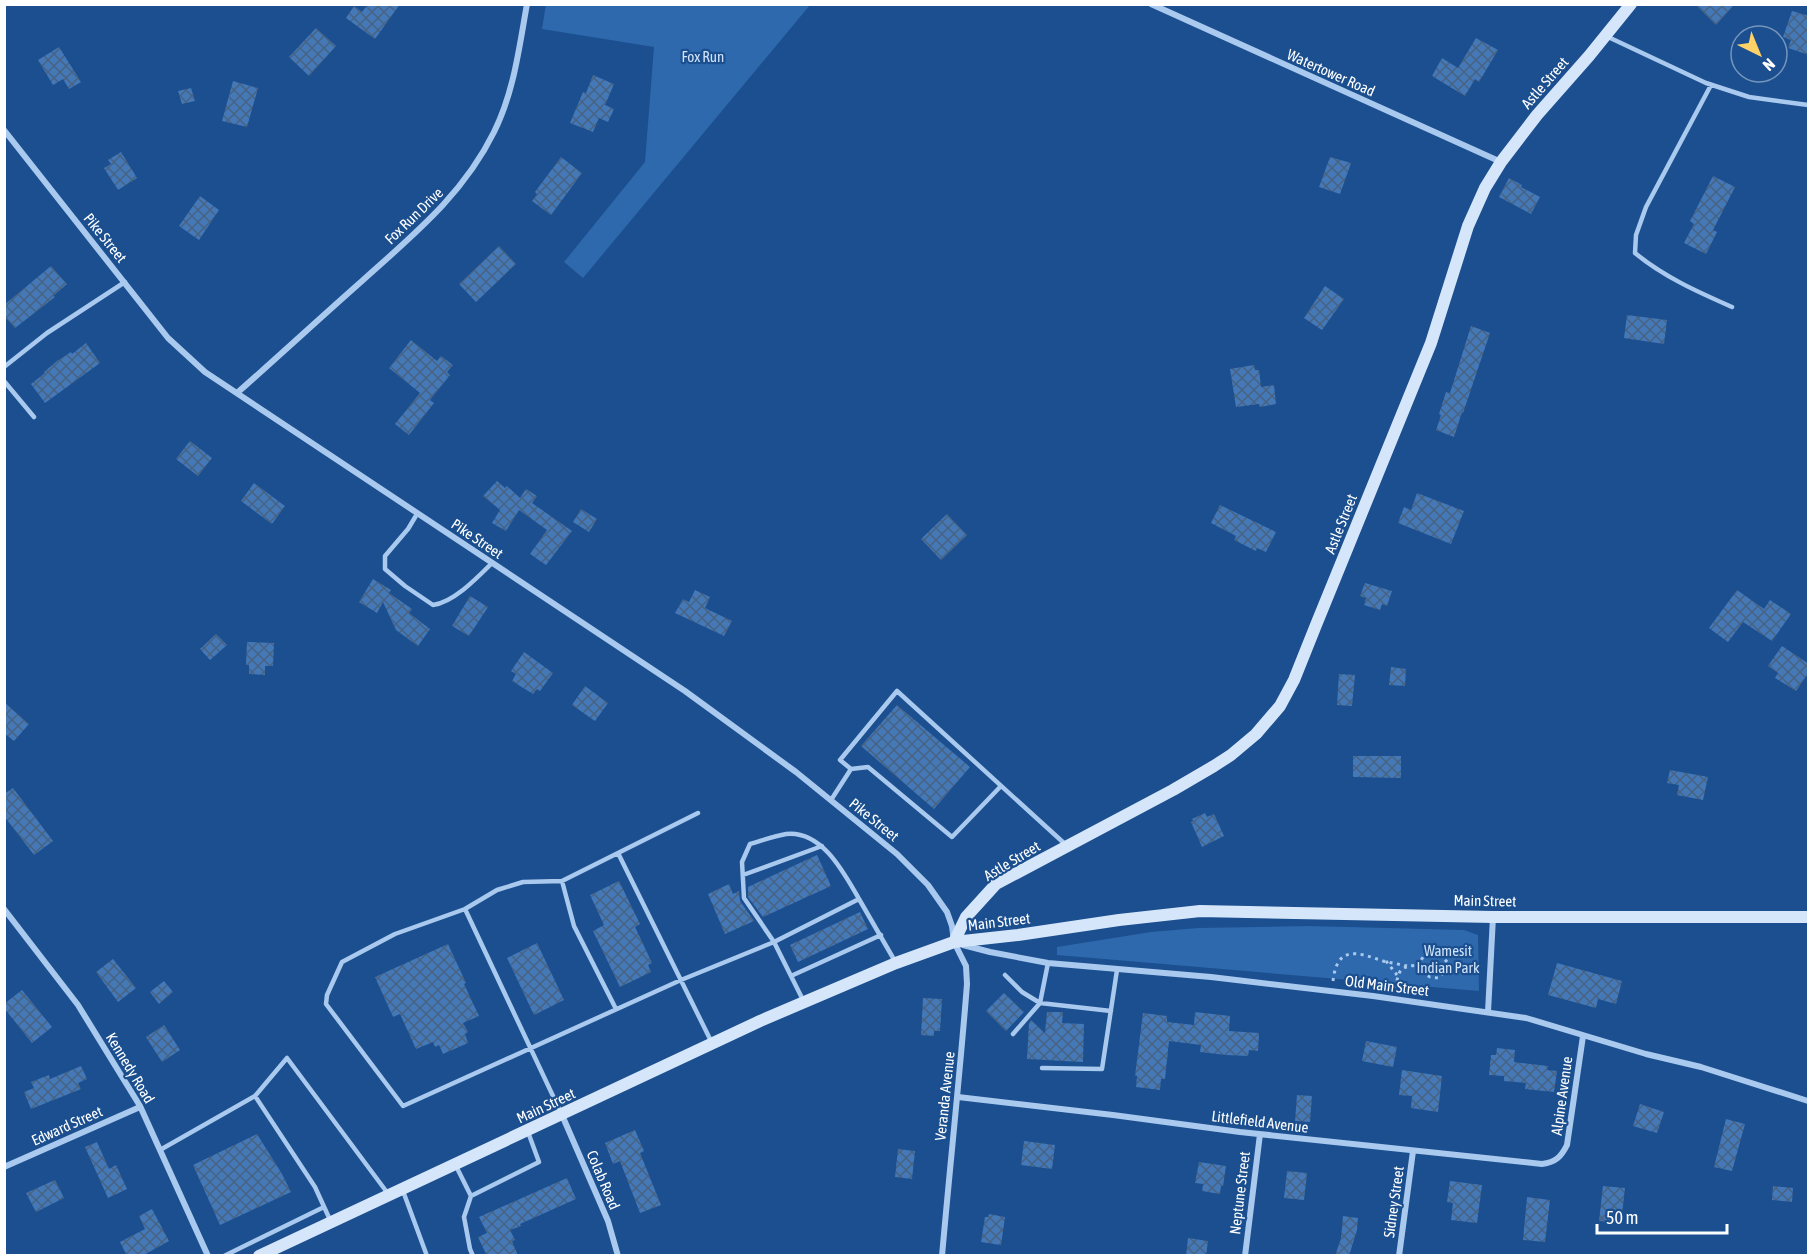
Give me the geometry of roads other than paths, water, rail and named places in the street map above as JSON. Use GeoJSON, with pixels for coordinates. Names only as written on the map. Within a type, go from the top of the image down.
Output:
{"type":"FeatureCollection","features":[{"type":"Feature","properties":{"kind":"main road","name":"Astle Street"},"geometry":{"type":"LineString","coordinates":[[954,942],[966,917],[996,884],[1173,790],[1231,755],[1264,726],[1280,706],[1294,680],[1317,625],[1431,343],[1468,226],[1485,188],[1501,162],[1537,115],[1631,4]]}},
{"type":"Feature","properties":{"kind":"main road","name":"Main Street"},"geometry":{"type":"LineString","coordinates":[[259,1256],[804,1002],[896,963],[954,942],[1200,911],[1493,917],[1809,917]]}},
{"type":"Feature","properties":{"kind":"street","name":"Fox Run Drive"},"geometry":{"type":"LineString","coordinates":[[237,393],[430,219],[467,178],[495,131],[506,106],[514,79],[526,4]]}},
{"type":"Feature","properties":{"kind":"street","name":"Watertower Road"},"geometry":{"type":"LineString","coordinates":[[1151,4],[1501,162]]}},
{"type":"Feature","properties":{"kind":"street","name":"Pike Street"},"geometry":{"type":"LineString","coordinates":[[4,130],[168,338],[205,372],[685,691],[769,751],[897,854],[928,885],[947,912],[954,942]]}},
{"type":"Feature","properties":{"kind":"street","name":"Kennedy Road"},"geometry":{"type":"LineString","coordinates":[[4,909],[78,1005],[140,1107],[208,1256]]}},
{"type":"Feature","properties":{"kind":"street"},"geometry":{"type":"LineString","coordinates":[[1488,1012],[1493,917]]}},
{"type":"Feature","properties":{"kind":"street","name":"Old Main Street"},"geometry":{"type":"LineString","coordinates":[[954,942],[990,952],[1048,963],[1211,977],[1395,999],[1526,1018],[1646,1054],[1701,1067],[1809,1101]]}},
{"type":"Feature","properties":{"kind":"street","name":"Veranda Avenue"},"geometry":{"type":"LineString","coordinates":[[942,1256],[967,984],[966,966],[954,942]]}},
{"type":"Feature","properties":{"kind":"street","name":"Alpine Avenue"},"geometry":{"type":"LineString","coordinates":[[1559,1158],[1567,1145],[1583,1036]]}},
{"type":"Feature","properties":{"kind":"street","name":"Littlefield Avenue"},"geometry":{"type":"LineString","coordinates":[[958,1097],[1413,1151],[1542,1164],[1551,1163],[1559,1158]]}},
{"type":"Feature","properties":{"kind":"street","name":"Edward Street"},"geometry":{"type":"LineString","coordinates":[[4,1167],[140,1107]]}},
{"type":"Feature","properties":{"kind":"street","name":"Colab Road"},"geometry":{"type":"LineString","coordinates":[[562,1115],[608,1221],[618,1256]]}},
{"type":"Feature","properties":{"kind":"street","name":"Neptune Street"},"geometry":{"type":"LineString","coordinates":[[1245,1256],[1260,1134]]}},
{"type":"Feature","properties":{"kind":"street","name":"Sidney Street"},"geometry":{"type":"LineString","coordinates":[[1399,1256],[1413,1151]]}},
{"type":"Feature","properties":{"kind":"lane"},"geometry":{"type":"LineString","coordinates":[[1604,35],[1711,85],[1749,97],[1809,105]]}},
{"type":"Feature","properties":{"kind":"lane"},"geometry":{"type":"LineString","coordinates":[[1711,85],[1646,207],[1636,235],[1635,253],[1652,267],[1732,307]]}},
{"type":"Feature","properties":{"kind":"lane"},"geometry":{"type":"LineString","coordinates":[[4,367],[47,333],[125,282]]}},
{"type":"Feature","properties":{"kind":"lane"},"geometry":{"type":"LineString","coordinates":[[4,381],[34,417]]}},
{"type":"Feature","properties":{"kind":"lane"},"geometry":{"type":"LineString","coordinates":[[417,514],[408,529],[385,555],[385,569],[433,605],[441,604],[492,564]]}},
{"type":"Feature","properties":{"kind":"lane"},"geometry":{"type":"LineString","coordinates":[[1001,786],[952,837],[868,767],[851,769],[840,760],[897,692],[1001,786],[1067,846]]}},
{"type":"Feature","properties":{"kind":"lane"},"geometry":{"type":"LineString","coordinates":[[831,800],[851,769]]}},
{"type":"Feature","properties":{"kind":"lane"},"geometry":{"type":"LineString","coordinates":[[698,813],[562,881],[523,882],[497,890],[465,909],[395,934],[342,962],[327,995],[326,1004],[403,1106],[681,980],[774,942],[859,899]]}},
{"type":"Feature","properties":{"kind":"lane"},"geometry":{"type":"LineString","coordinates":[[804,1002],[774,942],[744,898],[742,862],[750,844],[787,834],[801,835],[822,846],[842,870],[896,963]]}},
{"type":"Feature","properties":{"kind":"lane"},"geometry":{"type":"LineString","coordinates":[[743,875],[822,846]]}},
{"type":"Feature","properties":{"kind":"lane"},"geometry":{"type":"LineString","coordinates":[[618,853],[712,1044]]}},
{"type":"Feature","properties":{"kind":"lane"},"geometry":{"type":"LineString","coordinates":[[562,881],[574,926],[616,1010]]}},
{"type":"Feature","properties":{"kind":"lane"},"geometry":{"type":"LineString","coordinates":[[465,909],[562,1115]]}},
{"type":"Feature","properties":{"kind":"lane"},"geometry":{"type":"LineString","coordinates":[[791,976],[881,935]]}},
{"type":"Feature","properties":{"kind":"lane"},"geometry":{"type":"LineString","coordinates":[[1013,1034],[1040,1003],[1048,963]]}},
{"type":"Feature","properties":{"kind":"lane"},"geometry":{"type":"LineString","coordinates":[[1042,1068],[1102,1069],[1117,970]]}},
{"type":"Feature","properties":{"kind":"lane"},"geometry":{"type":"LineString","coordinates":[[1005,975],[1022,992],[1040,1003],[1111,1011]]}},
{"type":"Feature","properties":{"kind":"lane"},"geometry":{"type":"LineString","coordinates":[[160,1150],[255,1095],[287,1058],[389,1195]]}},
{"type":"Feature","properties":{"kind":"lane"},"geometry":{"type":"LineString","coordinates":[[255,1095],[315,1186],[331,1222]]}},
{"type":"Feature","properties":{"kind":"lane"},"geometry":{"type":"LineString","coordinates":[[473,1256],[464,1217],[471,1196],[539,1162],[527,1131]]}},
{"type":"Feature","properties":{"kind":"lane"},"geometry":{"type":"LineString","coordinates":[[455,1164],[471,1196]]}},
{"type":"Feature","properties":{"kind":"lane"},"geometry":{"type":"LineString","coordinates":[[402,1189],[427,1256]]}},
{"type":"Feature","properties":{"kind":"lane"},"geometry":{"type":"LineString","coordinates":[[224,1256],[324,1207]]}},
{"type":"Feature","properties":{"kind":"park label","name":"Fox Run"},"geometry":{"type":"Point","coordinates":[703,57]}},
{"type":"Feature","properties":{"kind":"park label","name":"Wamesit Indian Park"},"geometry":{"type":"Point","coordinates":[1448,960]}}]}
